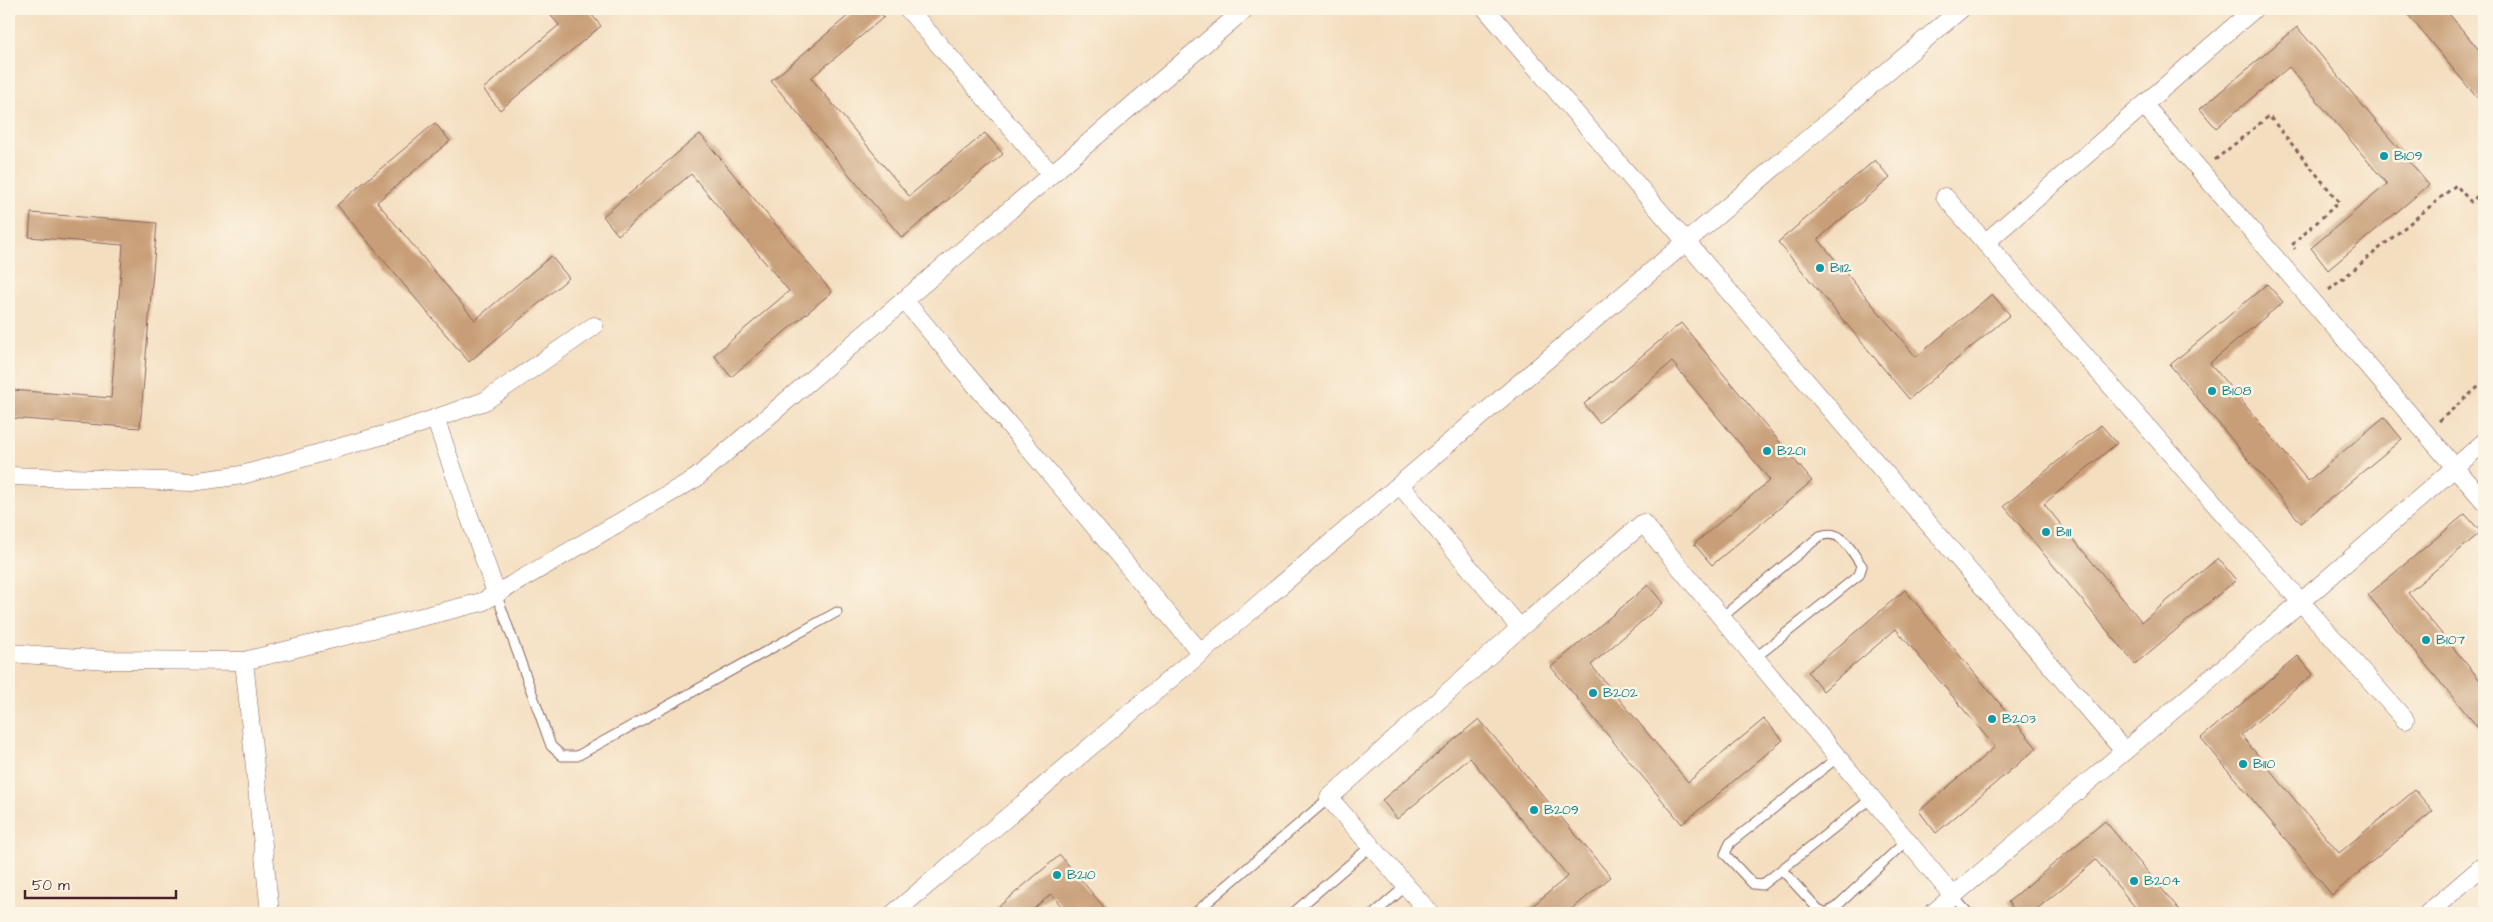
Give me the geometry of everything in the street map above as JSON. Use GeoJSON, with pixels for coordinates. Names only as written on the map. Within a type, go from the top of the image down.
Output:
{"type":"FeatureCollection","features":[{"type":"Feature","properties":{"kind":"street"},"geometry":{"type":"LineString","coordinates":[[908,9],[1051,174]]}},
{"type":"Feature","properties":{"kind":"street"},"geometry":{"type":"LineString","coordinates":[[9,653],[107,660],[244,661],[482,602],[696,478],[1245,9]]}},
{"type":"Feature","properties":{"kind":"street"},"geometry":{"type":"LineString","coordinates":[[1486,9],[2124,751]]}},
{"type":"Feature","properties":{"kind":"street"},"geometry":{"type":"LineString","coordinates":[[897,913],[1961,9]]}},
{"type":"Feature","properties":{"kind":"street"},"geometry":{"type":"LineString","coordinates":[[1985,243],[2254,9]]}},
{"type":"Feature","properties":{"kind":"street"},"geometry":{"type":"LineString","coordinates":[[2144,105],[2484,501]]}},
{"type":"Feature","properties":{"kind":"street"},"geometry":{"type":"LineString","coordinates":[[1945,197],[2405,720]]}},
{"type":"Feature","properties":{"kind":"street"},"geometry":{"type":"LineString","coordinates":[[904,300],[1202,653]]}},
{"type":"Feature","properties":{"kind":"street"},"geometry":{"type":"LineString","coordinates":[[9,476],[200,481],[242,475],[435,418],[485,401],[594,326]]}},
{"type":"Feature","properties":{"kind":"street"},"geometry":{"type":"LineString","coordinates":[[435,418],[496,593]]}},
{"type":"Feature","properties":{"kind":"street"},"geometry":{"type":"LineString","coordinates":[[1933,913],[2301,602],[2484,442]]}},
{"type":"Feature","properties":{"kind":"street"},"geometry":{"type":"LineString","coordinates":[[1400,485],[1520,628]]}},
{"type":"Feature","properties":{"kind":"street"},"geometry":{"type":"LineString","coordinates":[[1430,913],[1329,798],[1520,628],[1643,523],[1953,896]]}},
{"type":"Feature","properties":{"kind":"street"},"geometry":{"type":"LineString","coordinates":[[244,661],[270,913]]}},
{"type":"Feature","properties":{"kind":"street"},"geometry":{"type":"LineString","coordinates":[[2428,913],[2484,865]]}},
{"type":"Feature","properties":{"kind":"lane"},"geometry":{"type":"LineString","coordinates":[[1722,617],[1820,536],[1830,533],[1839,535],[1862,566],[1859,575],[1756,658]]}},
{"type":"Feature","properties":{"kind":"lane"},"geometry":{"type":"LineString","coordinates":[[496,593],[550,746],[562,756],[577,756],[837,612]]}},
{"type":"Feature","properties":{"kind":"lane"},"geometry":{"type":"LineString","coordinates":[[1838,757],[1730,843],[1725,854],[1752,884],[1762,885],[1872,798]]}},
{"type":"Feature","properties":{"kind":"lane"},"geometry":{"type":"LineString","coordinates":[[1195,913],[1329,798]]}},
{"type":"Feature","properties":{"kind":"lane"},"geometry":{"type":"LineString","coordinates":[[1782,870],[1818,909],[1826,913],[1836,907],[1907,840]]}},
{"type":"Feature","properties":{"kind":"lane"},"geometry":{"type":"LineString","coordinates":[[1293,913],[1371,846]]}},
{"type":"Feature","properties":{"kind":"lane"},"geometry":{"type":"LineString","coordinates":[[1375,913],[1406,886]]}},
{"type":"Feature","properties":{"kind":"lane"},"geometry":{"type":"LineString","coordinates":[[1953,896],[1968,913]]}},
{"type":"Feature","properties":{"kind":"path"},"geometry":{"type":"LineString","coordinates":[[2201,172],[2269,116],[2339,202],[2292,246],[2298,253]]}},
{"type":"Feature","properties":{"kind":"path"},"geometry":{"type":"LineString","coordinates":[[2324,284],[2330,291],[2456,185],[2471,202],[2484,190]]}},
{"type":"Feature","properties":{"kind":"path"},"geometry":{"type":"LineString","coordinates":[[2426,433],[2484,382]]}},
{"type":"Feature","properties":{"kind":"building"},"geometry":{"type":"Polygon","coordinates":[[[545,9],[587,9],[601,26],[500,110],[483,89],[559,25],[545,9]]]}},
{"type":"Feature","properties":{"kind":"building"},"geometry":{"type":"Polygon","coordinates":[[[856,9],[876,9],[884,17],[811,78],[909,196],[985,133],[1003,154],[902,238],[771,81],[856,9]]]}},
{"type":"Feature","properties":{"kind":"building"},"geometry":{"type":"Polygon","coordinates":[[[2403,9],[2445,9],[2484,56],[2484,106],[2403,9]]]}},
{"type":"Feature","properties":{"kind":"building","name":"B109"},"geometry":{"type":"Polygon","coordinates":[[[2297,27],[2429,185],[2328,270],[2311,248],[2387,184],[2289,67],[2216,128],[2200,109],[2297,27]]]}},
{"type":"Feature","properties":{"kind":"building"},"geometry":{"type":"Polygon","coordinates":[[[435,123],[450,141],[377,202],[475,320],[551,256],[569,278],[469,362],[337,205],[435,123]]]}},
{"type":"Feature","properties":{"kind":"building"},"geometry":{"type":"Polygon","coordinates":[[[700,134],[832,292],[731,377],[714,355],[789,291],[691,174],[618,235],[603,216],[700,134]]]}},
{"type":"Feature","properties":{"kind":"building","name":"B112"},"geometry":{"type":"Polygon","coordinates":[[[1875,160],[1890,178],[1818,239],[1916,357],[1992,294],[2010,315],[1909,399],[1778,242],[1875,160]]]}},
{"type":"Feature","properties":{"kind":"building"},"geometry":{"type":"Polygon","coordinates":[[[31,213],[157,223],[140,428],[10,418],[12,390],[111,398],[123,245],[29,237],[31,213]]]}},
{"type":"Feature","properties":{"kind":"building","name":"B108"},"geometry":{"type":"Polygon","coordinates":[[[2267,284],[2283,302],[2210,363],[2308,481],[2384,417],[2402,439],[2301,523],[2170,365],[2267,284]]]}},
{"type":"Feature","properties":{"kind":"building","name":"B201"},"geometry":{"type":"Polygon","coordinates":[[[1681,323],[1812,481],[1712,565],[1694,544],[1770,480],[1672,362],[1599,423],[1584,404],[1681,323]]]}},
{"type":"Feature","properties":{"kind":"building","name":"B111"},"geometry":{"type":"Polygon","coordinates":[[[2101,425],[2117,443],[2044,504],[2142,622],[2218,558],[2236,580],[2135,664],[2004,506],[2101,425]]]}},
{"type":"Feature","properties":{"kind":"building","name":"B107"},"geometry":{"type":"Polygon","coordinates":[[[2465,514],[2481,532],[2408,593],[2484,685],[2484,735],[2368,595],[2465,514]]]}},
{"type":"Feature","properties":{"kind":"building","name":"B202"},"geometry":{"type":"Polygon","coordinates":[[[1648,585],[1663,603],[1591,665],[1688,782],[1764,719],[1783,740],[1682,824],[1551,667],[1648,585]]]}},
{"type":"Feature","properties":{"kind":"building","name":"B203"},"geometry":{"type":"Polygon","coordinates":[[[1905,590],[2037,748],[1936,833],[1919,811],[1995,747],[1896,629],[1823,691],[1808,672],[1905,590]]]}},
{"type":"Feature","properties":{"kind":"building","name":"B110"},"geometry":{"type":"Polygon","coordinates":[[[2298,656],[2313,674],[2241,735],[2339,853],[2415,790],[2433,811],[2332,895],[2201,738],[2298,656]]]}},
{"type":"Feature","properties":{"kind":"building","name":"B209"},"geometry":{"type":"Polygon","coordinates":[[[1479,719],[1611,877],[1567,913],[1524,913],[1568,876],[1470,758],[1397,819],[1382,800],[1479,719]]]}},
{"type":"Feature","properties":{"kind":"building","name":"B204"},"geometry":{"type":"Polygon","coordinates":[[[2105,821],[2182,913],[2140,913],[2096,860],[2032,913],[2017,913],[2008,902],[2105,821]]]}},
{"type":"Feature","properties":{"kind":"building","name":"B210"},"geometry":{"type":"Polygon","coordinates":[[[1060,855],[1109,913],[1067,913],[1051,894],[1029,913],[991,913],[1060,855]]]}},
{"type":"Feature","properties":{"kind":"place","name":"B109"},"geometry":{"type":"Point","coordinates":[2384,156]}},
{"type":"Feature","properties":{"kind":"place","name":"B112"},"geometry":{"type":"Point","coordinates":[1820,268]}},
{"type":"Feature","properties":{"kind":"place","name":"B108"},"geometry":{"type":"Point","coordinates":[2212,391]}},
{"type":"Feature","properties":{"kind":"place","name":"B201"},"geometry":{"type":"Point","coordinates":[1767,451]}},
{"type":"Feature","properties":{"kind":"place","name":"B111"},"geometry":{"type":"Point","coordinates":[2046,532]}},
{"type":"Feature","properties":{"kind":"place","name":"B107"},"geometry":{"type":"Point","coordinates":[2426,640]}},
{"type":"Feature","properties":{"kind":"place","name":"B202"},"geometry":{"type":"Point","coordinates":[1593,693]}},
{"type":"Feature","properties":{"kind":"place","name":"B203"},"geometry":{"type":"Point","coordinates":[1992,719]}},
{"type":"Feature","properties":{"kind":"place","name":"B110"},"geometry":{"type":"Point","coordinates":[2243,764]}},
{"type":"Feature","properties":{"kind":"place","name":"B209"},"geometry":{"type":"Point","coordinates":[1534,810]}},
{"type":"Feature","properties":{"kind":"place","name":"B210"},"geometry":{"type":"Point","coordinates":[1057,875]}},
{"type":"Feature","properties":{"kind":"place","name":"B204"},"geometry":{"type":"Point","coordinates":[2134,881]}}]}
